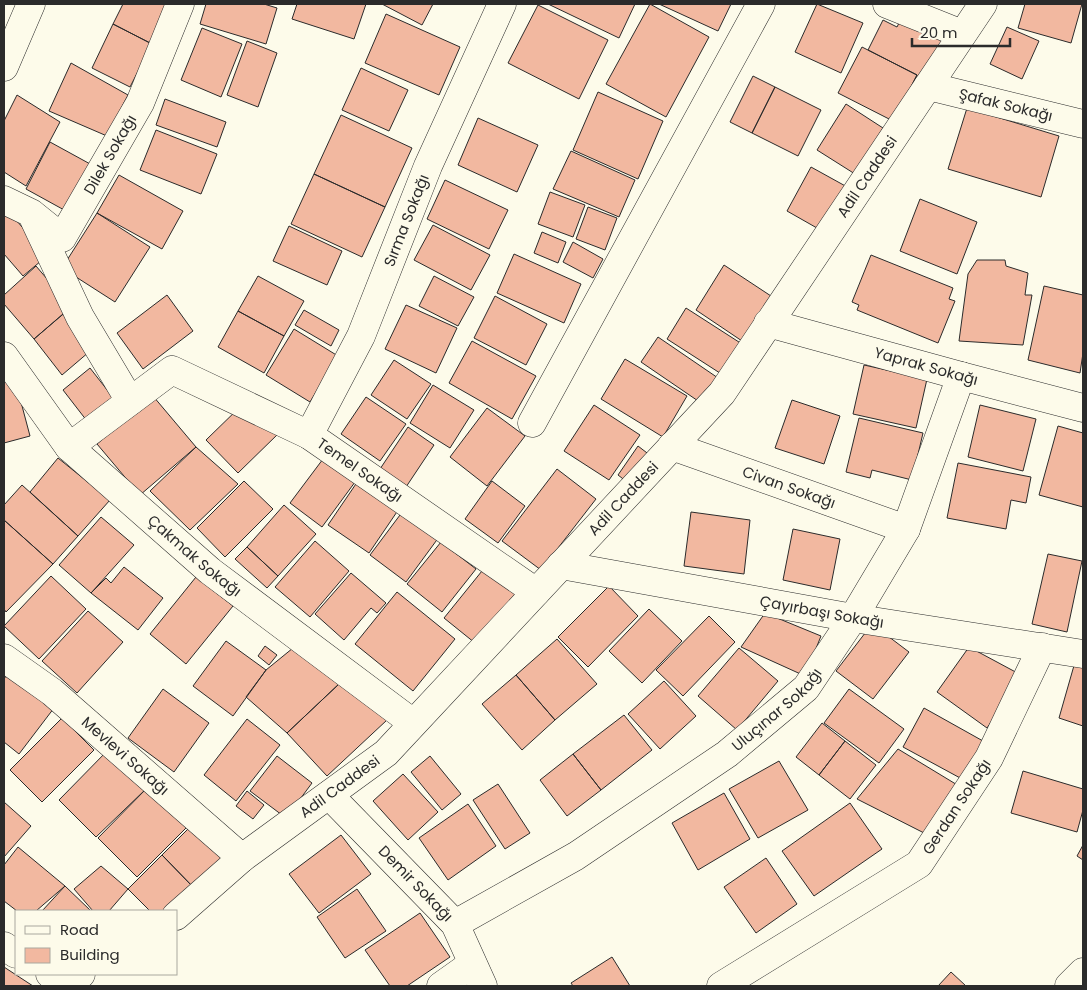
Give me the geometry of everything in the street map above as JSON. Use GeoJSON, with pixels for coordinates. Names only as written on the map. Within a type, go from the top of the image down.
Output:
{"type":"FeatureCollection","features":[{"type":"Feature","properties":{"kind":"street"},"geometry":{"type":"LineString","coordinates":[[4,67],[31,4]]}},
{"type":"Feature","properties":{"kind":"street","name":"Dilek Sokağı"},"geometry":{"type":"LineString","coordinates":[[4,200],[31,213],[62,238],[140,103],[180,4]]}},
{"type":"Feature","properties":{"kind":"street","name":"Sırma Sokağı"},"geometry":{"type":"LineString","coordinates":[[310,435],[361,336],[428,166],[502,4]]}},
{"type":"Feature","properties":{"kind":"street"},"geometry":{"type":"LineString","coordinates":[[532,423],[761,4]]}},
{"type":"Feature","properties":{"kind":"street"},"geometry":{"type":"LineString","coordinates":[[888,4],[962,34]]}},
{"type":"Feature","properties":{"kind":"street","name":"Adil Caddesi"},"geometry":{"type":"LineString","coordinates":[[178,914],[242,858],[386,753],[722,393],[983,4]]}},
{"type":"Feature","properties":{"kind":"street","name":"Şafak Sokağı"},"geometry":{"type":"LineString","coordinates":[[928,86],[1083,124]]}},
{"type":"Feature","properties":{"kind":"street"},"geometry":{"type":"LineString","coordinates":[[31,213],[80,317],[130,401],[69,446]]}},
{"type":"Feature","properties":{"kind":"street","name":"Yaprak Sokağı"},"geometry":{"type":"LineString","coordinates":[[768,324],[1083,408]]}},
{"type":"Feature","properties":{"kind":"street","name":"Çakmak Sokağı"},"geometry":{"type":"LineString","coordinates":[[4,356],[69,446],[210,571],[413,724]]}},
{"type":"Feature","properties":{"kind":"street","name":"Temel Sokağı"},"geometry":{"type":"LineString","coordinates":[[130,401],[172,370],[310,435],[536,592]]}},
{"type":"Feature","properties":{"kind":"street","name":"Uluçınar Sokağı"},"geometry":{"type":"LineString","coordinates":[[454,924],[576,856],[727,754],[806,688],[853,618],[906,529],[961,376]]}},
{"type":"Feature","properties":{"kind":"street","name":"Civan Sokağı"},"geometry":{"type":"LineString","coordinates":[[672,446],[906,529]]}},
{"type":"Feature","properties":{"kind":"street","name":"Çayırbaşı Sokağı"},"geometry":{"type":"LineString","coordinates":[[561,566],[853,618],[1083,654]]}},
{"type":"Feature","properties":{"kind":"street","name":"Gerdan Sokağı"},"geometry":{"type":"LineString","coordinates":[[721,986],[919,864],[989,758],[1042,648]]}},
{"type":"Feature","properties":{"kind":"street","name":"Mevlevi Sokağı"},"geometry":{"type":"LineString","coordinates":[[4,658],[52,692],[242,858]]}},
{"type":"Feature","properties":{"kind":"street","name":"Demir Sokağı"},"geometry":{"type":"LineString","coordinates":[[329,795],[454,924],[478,975]]}},
{"type":"Feature","properties":{"kind":"street"},"geometry":{"type":"LineString","coordinates":[[4,946],[15,953]]}},
{"type":"Feature","properties":{"kind":"street"},"geometry":{"type":"LineString","coordinates":[[1069,986],[1083,972]]}},
{"type":"Feature","properties":{"kind":"street"},"geometry":{"type":"LineString","coordinates":[[62,975],[77,975]]}},
{"type":"Feature","properties":{"kind":"street"},"geometry":{"type":"LineString","coordinates":[[441,986],[478,975]]}},
{"type":"Feature","properties":{"kind":"building"},"geometry":{"type":"Polygon","coordinates":[[[123,4],[171,4],[152,44],[113,24],[123,4]]]}},
{"type":"Feature","properties":{"kind":"building"},"geometry":{"type":"Polygon","coordinates":[[[206,4],[264,4],[277,8],[266,44],[200,24],[206,4]]]}},
{"type":"Feature","properties":{"kind":"building"},"geometry":{"type":"Polygon","coordinates":[[[297,4],[366,4],[354,39],[292,19],[297,4]]]}},
{"type":"Feature","properties":{"kind":"building"},"geometry":{"type":"Polygon","coordinates":[[[382,4],[433,4],[422,25],[382,4]]]}},
{"type":"Feature","properties":{"kind":"building"},"geometry":{"type":"Polygon","coordinates":[[[548,4],[635,4],[619,38],[548,4]]]}},
{"type":"Feature","properties":{"kind":"building"},"geometry":{"type":"Polygon","coordinates":[[[650,4],[709,37],[666,117],[606,84],[650,4]]]}},
{"type":"Feature","properties":{"kind":"building"},"geometry":{"type":"Polygon","coordinates":[[[659,4],[731,4],[718,31],[659,4]]]}},
{"type":"Feature","properties":{"kind":"building"},"geometry":{"type":"Polygon","coordinates":[[[817,4],[863,23],[841,73],[795,52],[817,4]]]}},
{"type":"Feature","properties":{"kind":"building"},"geometry":{"type":"Polygon","coordinates":[[[1025,4],[1082,4],[1071,43],[1018,28],[1025,4]]]}},
{"type":"Feature","properties":{"kind":"building"},"geometry":{"type":"Polygon","coordinates":[[[538,5],[608,40],[579,99],[508,63],[538,5]]]}},
{"type":"Feature","properties":{"kind":"building"},"geometry":{"type":"Polygon","coordinates":[[[386,14],[460,47],[439,95],[365,63],[386,14]]]}},
{"type":"Feature","properties":{"kind":"building"},"geometry":{"type":"Polygon","coordinates":[[[903,15],[947,36],[923,88],[913,83],[917,75],[868,50],[883,20],[897,27],[903,15]]]}},
{"type":"Feature","properties":{"kind":"building"},"geometry":{"type":"Polygon","coordinates":[[[113,24],[152,44],[130,87],[92,68],[113,24]]]}},
{"type":"Feature","properties":{"kind":"building"},"geometry":{"type":"Polygon","coordinates":[[[1007,27],[1039,41],[1022,79],[990,64],[1007,27]]]}},
{"type":"Feature","properties":{"kind":"building"},"geometry":{"type":"Polygon","coordinates":[[[202,28],[242,44],[221,97],[181,80],[202,28]]]}},
{"type":"Feature","properties":{"kind":"building"},"geometry":{"type":"Polygon","coordinates":[[[247,41],[277,53],[258,107],[227,95],[247,41]]]}},
{"type":"Feature","properties":{"kind":"building"},"geometry":{"type":"Polygon","coordinates":[[[862,47],[917,75],[893,121],[838,93],[862,47]]]}},
{"type":"Feature","properties":{"kind":"building"},"geometry":{"type":"Polygon","coordinates":[[[71,63],[128,95],[107,136],[49,111],[71,63]]]}},
{"type":"Feature","properties":{"kind":"building"},"geometry":{"type":"Polygon","coordinates":[[[361,68],[408,90],[389,131],[342,110],[361,68]]]}},
{"type":"Feature","properties":{"kind":"building"},"geometry":{"type":"Polygon","coordinates":[[[753,76],[775,87],[752,133],[730,122],[753,76]]]}},
{"type":"Feature","properties":{"kind":"building"},"geometry":{"type":"Polygon","coordinates":[[[775,87],[821,110],[798,156],[752,133],[775,87]]]}},
{"type":"Feature","properties":{"kind":"building"},"geometry":{"type":"Polygon","coordinates":[[[598,92],[663,121],[638,179],[573,150],[598,92]]]}},
{"type":"Feature","properties":{"kind":"building"},"geometry":{"type":"Polygon","coordinates":[[[17,95],[60,122],[26,186],[4,172],[4,121],[17,95]]]}},
{"type":"Feature","properties":{"kind":"building"},"geometry":{"type":"Polygon","coordinates":[[[165,99],[226,122],[217,147],[156,125],[165,99]]]}},
{"type":"Feature","properties":{"kind":"building"},"geometry":{"type":"Polygon","coordinates":[[[846,104],[883,128],[855,174],[817,150],[846,104]]]}},
{"type":"Feature","properties":{"kind":"building"},"geometry":{"type":"Polygon","coordinates":[[[967,108],[1059,136],[1041,197],[948,169],[967,108]]]}},
{"type":"Feature","properties":{"kind":"building"},"geometry":{"type":"Polygon","coordinates":[[[341,115],[412,148],[385,207],[314,174],[341,115]]]}},
{"type":"Feature","properties":{"kind":"building"},"geometry":{"type":"Polygon","coordinates":[[[478,118],[538,145],[517,192],[458,165],[478,118]]]}},
{"type":"Feature","properties":{"kind":"building"},"geometry":{"type":"Polygon","coordinates":[[[156,130],[217,154],[201,194],[140,170],[156,130]]]}},
{"type":"Feature","properties":{"kind":"building"},"geometry":{"type":"Polygon","coordinates":[[[50,142],[92,165],[66,211],[26,189],[50,142]]]}},
{"type":"Feature","properties":{"kind":"building"},"geometry":{"type":"Polygon","coordinates":[[[571,151],[635,180],[619,217],[553,189],[571,151]]]}},
{"type":"Feature","properties":{"kind":"building"},"geometry":{"type":"Polygon","coordinates":[[[811,167],[849,188],[824,232],[787,211],[811,167]]]}},
{"type":"Feature","properties":{"kind":"building"},"geometry":{"type":"Polygon","coordinates":[[[314,174],[385,207],[362,257],[291,224],[314,174]]]}},
{"type":"Feature","properties":{"kind":"building"},"geometry":{"type":"Polygon","coordinates":[[[119,175],[183,211],[162,249],[97,213],[119,175]]]}},
{"type":"Feature","properties":{"kind":"building"},"geometry":{"type":"Polygon","coordinates":[[[445,180],[508,210],[489,249],[427,219],[445,180]]]}},
{"type":"Feature","properties":{"kind":"building"},"geometry":{"type":"Polygon","coordinates":[[[550,192],[585,205],[573,237],[538,224],[550,192]]]}},
{"type":"Feature","properties":{"kind":"building"},"geometry":{"type":"Polygon","coordinates":[[[920,199],[977,222],[957,274],[900,251],[920,199]]]}},
{"type":"Feature","properties":{"kind":"building"},"geometry":{"type":"Polygon","coordinates":[[[4,206],[47,256],[23,276],[4,254],[4,206]]]}},
{"type":"Feature","properties":{"kind":"building"},"geometry":{"type":"Polygon","coordinates":[[[588,207],[617,218],[605,250],[576,239],[588,207]]]}},
{"type":"Feature","properties":{"kind":"building"},"geometry":{"type":"Polygon","coordinates":[[[97,213],[150,247],[115,302],[62,268],[97,213]]]}},
{"type":"Feature","properties":{"kind":"building"},"geometry":{"type":"Polygon","coordinates":[[[433,225],[490,255],[471,290],[414,260],[433,225]]]}},
{"type":"Feature","properties":{"kind":"building"},"geometry":{"type":"Polygon","coordinates":[[[289,226],[342,251],[327,285],[273,261],[289,226]]]}},
{"type":"Feature","properties":{"kind":"building"},"geometry":{"type":"Polygon","coordinates":[[[542,232],[566,242],[558,263],[534,253],[542,232]]]}},
{"type":"Feature","properties":{"kind":"building"},"geometry":{"type":"Polygon","coordinates":[[[573,242],[603,259],[593,278],[563,262],[573,242]]]}},
{"type":"Feature","properties":{"kind":"building"},"geometry":{"type":"Polygon","coordinates":[[[514,254],[581,284],[564,323],[497,293],[514,254]]]}},
{"type":"Feature","properties":{"kind":"building"},"geometry":{"type":"Polygon","coordinates":[[[871,255],[953,288],[949,299],[955,301],[938,343],[857,310],[859,305],[852,302],[871,255]]]}},
{"type":"Feature","properties":{"kind":"building"},"geometry":{"type":"Polygon","coordinates":[[[977,260],[1005,260],[1006,266],[1028,273],[1025,295],[1032,295],[1023,345],[959,341],[968,274],[977,260]]]}},
{"type":"Feature","properties":{"kind":"building"},"geometry":{"type":"Polygon","coordinates":[[[724,265],[774,298],[745,343],[696,310],[724,265]]]}},
{"type":"Feature","properties":{"kind":"building"},"geometry":{"type":"Polygon","coordinates":[[[36,266],[71,307],[34,339],[4,304],[4,295],[36,266]]]}},
{"type":"Feature","properties":{"kind":"building"},"geometry":{"type":"Polygon","coordinates":[[[258,276],[304,301],[284,336],[238,311],[258,276]]]}},
{"type":"Feature","properties":{"kind":"building"},"geometry":{"type":"Polygon","coordinates":[[[434,276],[474,297],[458,326],[419,306],[434,276]]]}},
{"type":"Feature","properties":{"kind":"building"},"geometry":{"type":"Polygon","coordinates":[[[1044,286],[1083,295],[1083,353],[1080,373],[1028,360],[1044,286]]]}},
{"type":"Feature","properties":{"kind":"building"},"geometry":{"type":"Polygon","coordinates":[[[167,295],[193,331],[143,369],[117,333],[167,295]]]}},
{"type":"Feature","properties":{"kind":"building"},"geometry":{"type":"Polygon","coordinates":[[[495,296],[547,324],[526,365],[474,338],[495,296]]]}},
{"type":"Feature","properties":{"kind":"building"},"geometry":{"type":"Polygon","coordinates":[[[406,305],[457,328],[436,373],[385,349],[406,305]]]}},
{"type":"Feature","properties":{"kind":"building"},"geometry":{"type":"Polygon","coordinates":[[[686,308],[742,344],[723,375],[667,339],[686,308]]]}},
{"type":"Feature","properties":{"kind":"building"},"geometry":{"type":"Polygon","coordinates":[[[68,310],[96,346],[62,375],[34,339],[68,310]]]}},
{"type":"Feature","properties":{"kind":"building"},"geometry":{"type":"Polygon","coordinates":[[[304,310],[339,330],[331,346],[295,325],[304,310]]]}},
{"type":"Feature","properties":{"kind":"building"},"geometry":{"type":"Polygon","coordinates":[[[238,311],[284,336],[264,373],[218,347],[238,311]]]}},
{"type":"Feature","properties":{"kind":"building"},"geometry":{"type":"Polygon","coordinates":[[[294,329],[338,356],[310,402],[266,375],[294,329]]]}},
{"type":"Feature","properties":{"kind":"building"},"geometry":{"type":"Polygon","coordinates":[[[658,337],[721,380],[704,405],[641,362],[658,337]]]}},
{"type":"Feature","properties":{"kind":"building"},"geometry":{"type":"Polygon","coordinates":[[[472,341],[536,376],[512,419],[449,383],[472,341]]]}},
{"type":"Feature","properties":{"kind":"building"},"geometry":{"type":"Polygon","coordinates":[[[625,359],[687,396],[663,437],[601,399],[625,359]]]}},
{"type":"Feature","properties":{"kind":"building"},"geometry":{"type":"Polygon","coordinates":[[[394,360],[431,384],[407,419],[371,395],[394,360]]]}},
{"type":"Feature","properties":{"kind":"building"},"geometry":{"type":"Polygon","coordinates":[[[864,365],[927,379],[916,428],[853,414],[864,365]]]}},
{"type":"Feature","properties":{"kind":"building"},"geometry":{"type":"Polygon","coordinates":[[[90,368],[115,400],[87,421],[63,390],[90,368]]]}},
{"type":"Feature","properties":{"kind":"building"},"geometry":{"type":"Polygon","coordinates":[[[13,372],[30,436],[4,443],[4,374],[13,372]]]}},
{"type":"Feature","properties":{"kind":"building"},"geometry":{"type":"Polygon","coordinates":[[[433,385],[474,410],[450,448],[410,423],[433,385]]]}},
{"type":"Feature","properties":{"kind":"building"},"geometry":{"type":"Polygon","coordinates":[[[153,396],[196,447],[140,495],[97,444],[153,396]]]}},
{"type":"Feature","properties":{"kind":"building"},"geometry":{"type":"Polygon","coordinates":[[[366,397],[406,424],[380,461],[341,434],[366,397]]]}},
{"type":"Feature","properties":{"kind":"building"},"geometry":{"type":"Polygon","coordinates":[[[792,400],[840,416],[824,464],[775,448],[792,400]]]}},
{"type":"Feature","properties":{"kind":"building"},"geometry":{"type":"Polygon","coordinates":[[[243,404],[279,433],[238,473],[206,440],[243,404]]]}},
{"type":"Feature","properties":{"kind":"building"},"geometry":{"type":"Polygon","coordinates":[[[594,405],[640,435],[609,480],[564,451],[594,405]]]}},
{"type":"Feature","properties":{"kind":"building"},"geometry":{"type":"Polygon","coordinates":[[[980,405],[1036,419],[1023,471],[968,457],[980,405]]]}},
{"type":"Feature","properties":{"kind":"building"},"geometry":{"type":"Polygon","coordinates":[[[487,408],[525,436],[487,486],[450,457],[487,408]]]}},
{"type":"Feature","properties":{"kind":"building"},"geometry":{"type":"Polygon","coordinates":[[[859,418],[923,433],[912,480],[872,470],[870,478],[846,472],[859,418]]]}},
{"type":"Feature","properties":{"kind":"building"},"geometry":{"type":"Polygon","coordinates":[[[1058,426],[1083,433],[1083,507],[1039,495],[1058,426]]]}},
{"type":"Feature","properties":{"kind":"building"},"geometry":{"type":"Polygon","coordinates":[[[408,427],[434,445],[406,487],[380,469],[408,427]]]}},
{"type":"Feature","properties":{"kind":"building"},"geometry":{"type":"Polygon","coordinates":[[[638,446],[651,456],[631,485],[618,475],[638,446]]]}},
{"type":"Feature","properties":{"kind":"building"},"geometry":{"type":"Polygon","coordinates":[[[196,447],[238,484],[190,530],[150,491],[196,447]]]}},
{"type":"Feature","properties":{"kind":"building"},"geometry":{"type":"Polygon","coordinates":[[[326,455],[358,478],[322,527],[290,503],[326,455]]]}},
{"type":"Feature","properties":{"kind":"building"},"geometry":{"type":"Polygon","coordinates":[[[58,458],[110,500],[78,536],[30,492],[58,458]]]}},
{"type":"Feature","properties":{"kind":"building"},"geometry":{"type":"Polygon","coordinates":[[[958,463],[1031,477],[1026,503],[1011,500],[1006,529],[947,518],[958,463]]]}},
{"type":"Feature","properties":{"kind":"building"},"geometry":{"type":"Polygon","coordinates":[[[557,469],[596,499],[541,570],[502,541],[557,469]]]}},
{"type":"Feature","properties":{"kind":"building"},"geometry":{"type":"Polygon","coordinates":[[[362,475],[403,503],[369,553],[328,525],[362,475]]]}},
{"type":"Feature","properties":{"kind":"building"},"geometry":{"type":"Polygon","coordinates":[[[244,481],[273,509],[225,557],[197,528],[244,481]]]}},
{"type":"Feature","properties":{"kind":"building"},"geometry":{"type":"Polygon","coordinates":[[[492,481],[525,506],[498,543],[465,519],[492,481]]]}},
{"type":"Feature","properties":{"kind":"building"},"geometry":{"type":"Polygon","coordinates":[[[22,485],[78,536],[53,564],[4,520],[4,505],[22,485]]]}},
{"type":"Feature","properties":{"kind":"building"},"geometry":{"type":"Polygon","coordinates":[[[284,505],[316,534],[278,576],[247,547],[284,505]]]}},
{"type":"Feature","properties":{"kind":"building"},"geometry":{"type":"Polygon","coordinates":[[[403,511],[439,537],[406,582],[370,555],[403,511]]]}},
{"type":"Feature","properties":{"kind":"building"},"geometry":{"type":"Polygon","coordinates":[[[691,512],[750,520],[744,574],[684,566],[691,512]]]}},
{"type":"Feature","properties":{"kind":"building"},"geometry":{"type":"Polygon","coordinates":[[[101,517],[134,545],[91,593],[59,565],[101,517]]]}},
{"type":"Feature","properties":{"kind":"building"},"geometry":{"type":"Polygon","coordinates":[[[4,520],[53,564],[6,612],[4,609],[4,520]]]}},
{"type":"Feature","properties":{"kind":"building"},"geometry":{"type":"Polygon","coordinates":[[[793,529],[840,539],[830,590],[783,580],[793,529]]]}},
{"type":"Feature","properties":{"kind":"building"},"geometry":{"type":"Polygon","coordinates":[[[315,541],[349,571],[310,617],[275,587],[315,541]]]}},
{"type":"Feature","properties":{"kind":"building"},"geometry":{"type":"Polygon","coordinates":[[[441,542],[476,569],[442,612],[407,584],[441,542]]]}},
{"type":"Feature","properties":{"kind":"building"},"geometry":{"type":"Polygon","coordinates":[[[247,547],[278,576],[267,588],[235,559],[247,547]]]}},
{"type":"Feature","properties":{"kind":"building"},"geometry":{"type":"Polygon","coordinates":[[[1048,554],[1082,561],[1067,632],[1032,624],[1048,554]]]}},
{"type":"Feature","properties":{"kind":"building"},"geometry":{"type":"Polygon","coordinates":[[[486,566],[517,592],[475,643],[444,618],[486,566]]]}},
{"type":"Feature","properties":{"kind":"building"},"geometry":{"type":"Polygon","coordinates":[[[124,567],[163,598],[138,630],[91,593],[106,578],[111,583],[124,567]]]}},
{"type":"Feature","properties":{"kind":"building"},"geometry":{"type":"Polygon","coordinates":[[[351,573],[386,603],[377,613],[371,608],[344,640],[315,614],[351,573]]]}},
{"type":"Feature","properties":{"kind":"building"},"geometry":{"type":"Polygon","coordinates":[[[51,576],[86,609],[39,659],[4,626],[51,576]]]}},
{"type":"Feature","properties":{"kind":"building"},"geometry":{"type":"Polygon","coordinates":[[[196,577],[233,606],[186,664],[150,634],[196,577]]]}},
{"type":"Feature","properties":{"kind":"building"},"geometry":{"type":"Polygon","coordinates":[[[609,586],[638,616],[588,667],[558,637],[609,586]]]}},
{"type":"Feature","properties":{"kind":"building"},"geometry":{"type":"Polygon","coordinates":[[[397,592],[455,639],[413,691],[355,644],[397,592]]]}},
{"type":"Feature","properties":{"kind":"building"},"geometry":{"type":"Polygon","coordinates":[[[649,609],[682,641],[642,683],[609,651],[649,609]]]}},
{"type":"Feature","properties":{"kind":"building"},"geometry":{"type":"Polygon","coordinates":[[[88,611],[123,642],[77,693],[42,661],[88,611]]]}},
{"type":"Feature","properties":{"kind":"building"},"geometry":{"type":"Polygon","coordinates":[[[765,613],[821,636],[805,676],[741,647],[765,613]]]}},
{"type":"Feature","properties":{"kind":"building"},"geometry":{"type":"Polygon","coordinates":[[[709,616],[735,642],[683,696],[656,670],[709,616]]]}},
{"type":"Feature","properties":{"kind":"building"},"geometry":{"type":"Polygon","coordinates":[[[872,624],[909,652],[873,699],[836,671],[872,624]]]}},
{"type":"Feature","properties":{"kind":"building"},"geometry":{"type":"Polygon","coordinates":[[[557,639],[597,684],[555,720],[516,675],[557,639]]]}},
{"type":"Feature","properties":{"kind":"building"},"geometry":{"type":"Polygon","coordinates":[[[226,641],[266,670],[233,716],[193,686],[226,641]]]}},
{"type":"Feature","properties":{"kind":"building"},"geometry":{"type":"Polygon","coordinates":[[[265,646],[277,655],[269,665],[258,656],[265,646]]]}},
{"type":"Feature","properties":{"kind":"building"},"geometry":{"type":"Polygon","coordinates":[[[969,647],[1023,676],[987,728],[937,692],[969,647]]]}},
{"type":"Feature","properties":{"kind":"building"},"geometry":{"type":"Polygon","coordinates":[[[293,648],[340,683],[287,733],[246,697],[266,670],[293,648]]]}},
{"type":"Feature","properties":{"kind":"building"},"geometry":{"type":"Polygon","coordinates":[[[739,648],[778,681],[737,730],[698,696],[739,648]]]}},
{"type":"Feature","properties":{"kind":"building"},"geometry":{"type":"Polygon","coordinates":[[[1075,662],[1083,664],[1083,726],[1059,718],[1075,662]]]}},
{"type":"Feature","properties":{"kind":"building"},"geometry":{"type":"Polygon","coordinates":[[[8,673],[54,708],[19,754],[4,742],[4,679],[8,673]]]}},
{"type":"Feature","properties":{"kind":"building"},"geometry":{"type":"Polygon","coordinates":[[[516,675],[555,720],[522,750],[482,704],[516,675]]]}},
{"type":"Feature","properties":{"kind":"building"},"geometry":{"type":"Polygon","coordinates":[[[664,681],[696,716],[660,749],[628,714],[664,681]]]}},
{"type":"Feature","properties":{"kind":"building"},"geometry":{"type":"Polygon","coordinates":[[[340,683],[387,720],[327,776],[287,733],[340,683]]]}},
{"type":"Feature","properties":{"kind":"building"},"geometry":{"type":"Polygon","coordinates":[[[163,689],[209,723],[174,772],[128,738],[163,689]]]}},
{"type":"Feature","properties":{"kind":"building"},"geometry":{"type":"Polygon","coordinates":[[[849,689],[904,729],[879,763],[824,723],[849,689]]]}},
{"type":"Feature","properties":{"kind":"building"},"geometry":{"type":"Polygon","coordinates":[[[924,708],[983,741],[962,779],[903,747],[924,708]]]}},
{"type":"Feature","properties":{"kind":"building"},"geometry":{"type":"Polygon","coordinates":[[[624,715],[652,750],[601,790],[573,754],[624,715]]]}},
{"type":"Feature","properties":{"kind":"building"},"geometry":{"type":"Polygon","coordinates":[[[62,718],[94,750],[42,802],[10,770],[62,718]]]}},
{"type":"Feature","properties":{"kind":"building"},"geometry":{"type":"Polygon","coordinates":[[[247,719],[280,745],[236,801],[204,775],[247,719]]]}},
{"type":"Feature","properties":{"kind":"building"},"geometry":{"type":"Polygon","coordinates":[[[822,723],[845,741],[819,775],[796,757],[822,723]]]}},
{"type":"Feature","properties":{"kind":"building"},"geometry":{"type":"Polygon","coordinates":[[[845,741],[876,765],[850,799],[819,775],[845,741]]]}},
{"type":"Feature","properties":{"kind":"building"},"geometry":{"type":"Polygon","coordinates":[[[110,748],[148,787],[96,837],[59,800],[110,748]]]}},
{"type":"Feature","properties":{"kind":"building"},"geometry":{"type":"Polygon","coordinates":[[[898,749],[959,786],[930,836],[857,799],[898,749]]]}},
{"type":"Feature","properties":{"kind":"building"},"geometry":{"type":"Polygon","coordinates":[[[573,754],[601,790],[567,816],[540,780],[573,754]]]}},
{"type":"Feature","properties":{"kind":"building"},"geometry":{"type":"Polygon","coordinates":[[[277,756],[312,783],[286,818],[250,791],[277,756]]]}},
{"type":"Feature","properties":{"kind":"building"},"geometry":{"type":"Polygon","coordinates":[[[430,756],[461,794],[442,810],[411,772],[430,756]]]}},
{"type":"Feature","properties":{"kind":"building"},"geometry":{"type":"Polygon","coordinates":[[[779,761],[808,810],[758,838],[729,789],[779,761]]]}},
{"type":"Feature","properties":{"kind":"building"},"geometry":{"type":"Polygon","coordinates":[[[1023,771],[1083,789],[1083,810],[1077,832],[1011,813],[1023,771]]]}},
{"type":"Feature","properties":{"kind":"building"},"geometry":{"type":"Polygon","coordinates":[[[403,774],[438,812],[408,840],[373,801],[403,774]]]}},
{"type":"Feature","properties":{"kind":"building"},"geometry":{"type":"Polygon","coordinates":[[[498,784],[530,833],[505,849],[473,800],[498,784]]]}},
{"type":"Feature","properties":{"kind":"building"},"geometry":{"type":"Polygon","coordinates":[[[148,787],[188,826],[137,877],[98,838],[148,787]]]}},
{"type":"Feature","properties":{"kind":"building"},"geometry":{"type":"Polygon","coordinates":[[[247,791],[264,805],[253,819],[236,806],[247,791]]]}},
{"type":"Feature","properties":{"kind":"building"},"geometry":{"type":"Polygon","coordinates":[[[724,793],[750,839],[698,870],[672,823],[724,793]]]}},
{"type":"Feature","properties":{"kind":"building"},"geometry":{"type":"Polygon","coordinates":[[[4,802],[31,826],[4,857],[4,802]]]}},
{"type":"Feature","properties":{"kind":"building"},"geometry":{"type":"Polygon","coordinates":[[[850,803],[882,849],[814,896],[782,851],[850,803]]]}},
{"type":"Feature","properties":{"kind":"building"},"geometry":{"type":"Polygon","coordinates":[[[468,804],[496,846],[448,880],[419,838],[468,804]]]}},
{"type":"Feature","properties":{"kind":"building"},"geometry":{"type":"Polygon","coordinates":[[[193,824],[226,856],[194,888],[162,855],[193,824]]]}},
{"type":"Feature","properties":{"kind":"building"},"geometry":{"type":"Polygon","coordinates":[[[341,835],[371,874],[319,913],[289,874],[341,835]]]}},
{"type":"Feature","properties":{"kind":"building"},"geometry":{"type":"Polygon","coordinates":[[[1083,845],[1083,860],[1077,856],[1083,845]]]}},
{"type":"Feature","properties":{"kind":"building"},"geometry":{"type":"Polygon","coordinates":[[[18,847],[65,886],[37,910],[16,910],[4,901],[4,865],[18,847]]]}},
{"type":"Feature","properties":{"kind":"building"},"geometry":{"type":"Polygon","coordinates":[[[162,855],[194,888],[172,910],[149,910],[128,889],[162,855]]]}},
{"type":"Feature","properties":{"kind":"building"},"geometry":{"type":"Polygon","coordinates":[[[766,858],[797,904],[756,933],[724,887],[766,858]]]}},
{"type":"Feature","properties":{"kind":"building"},"geometry":{"type":"Polygon","coordinates":[[[101,866],[128,889],[110,910],[92,910],[74,889],[101,866]]]}},
{"type":"Feature","properties":{"kind":"building"},"geometry":{"type":"Polygon","coordinates":[[[65,886],[90,910],[43,910],[65,886]]]}},
{"type":"Feature","properties":{"kind":"building"},"geometry":{"type":"Polygon","coordinates":[[[357,889],[386,931],[345,958],[317,917],[357,889]]]}},
{"type":"Feature","properties":{"kind":"building"},"geometry":{"type":"Polygon","coordinates":[[[420,913],[450,957],[407,986],[390,986],[365,950],[420,913]]]}},
{"type":"Feature","properties":{"kind":"building"},"geometry":{"type":"Polygon","coordinates":[[[612,957],[630,986],[573,986],[571,983],[612,957]]]}},
{"type":"Feature","properties":{"kind":"building"},"geometry":{"type":"Polygon","coordinates":[[[4,967],[33,986],[4,986],[4,967]]]}},
{"type":"Feature","properties":{"kind":"building"},"geometry":{"type":"Polygon","coordinates":[[[951,972],[966,986],[938,986],[951,972]]]}}]}
